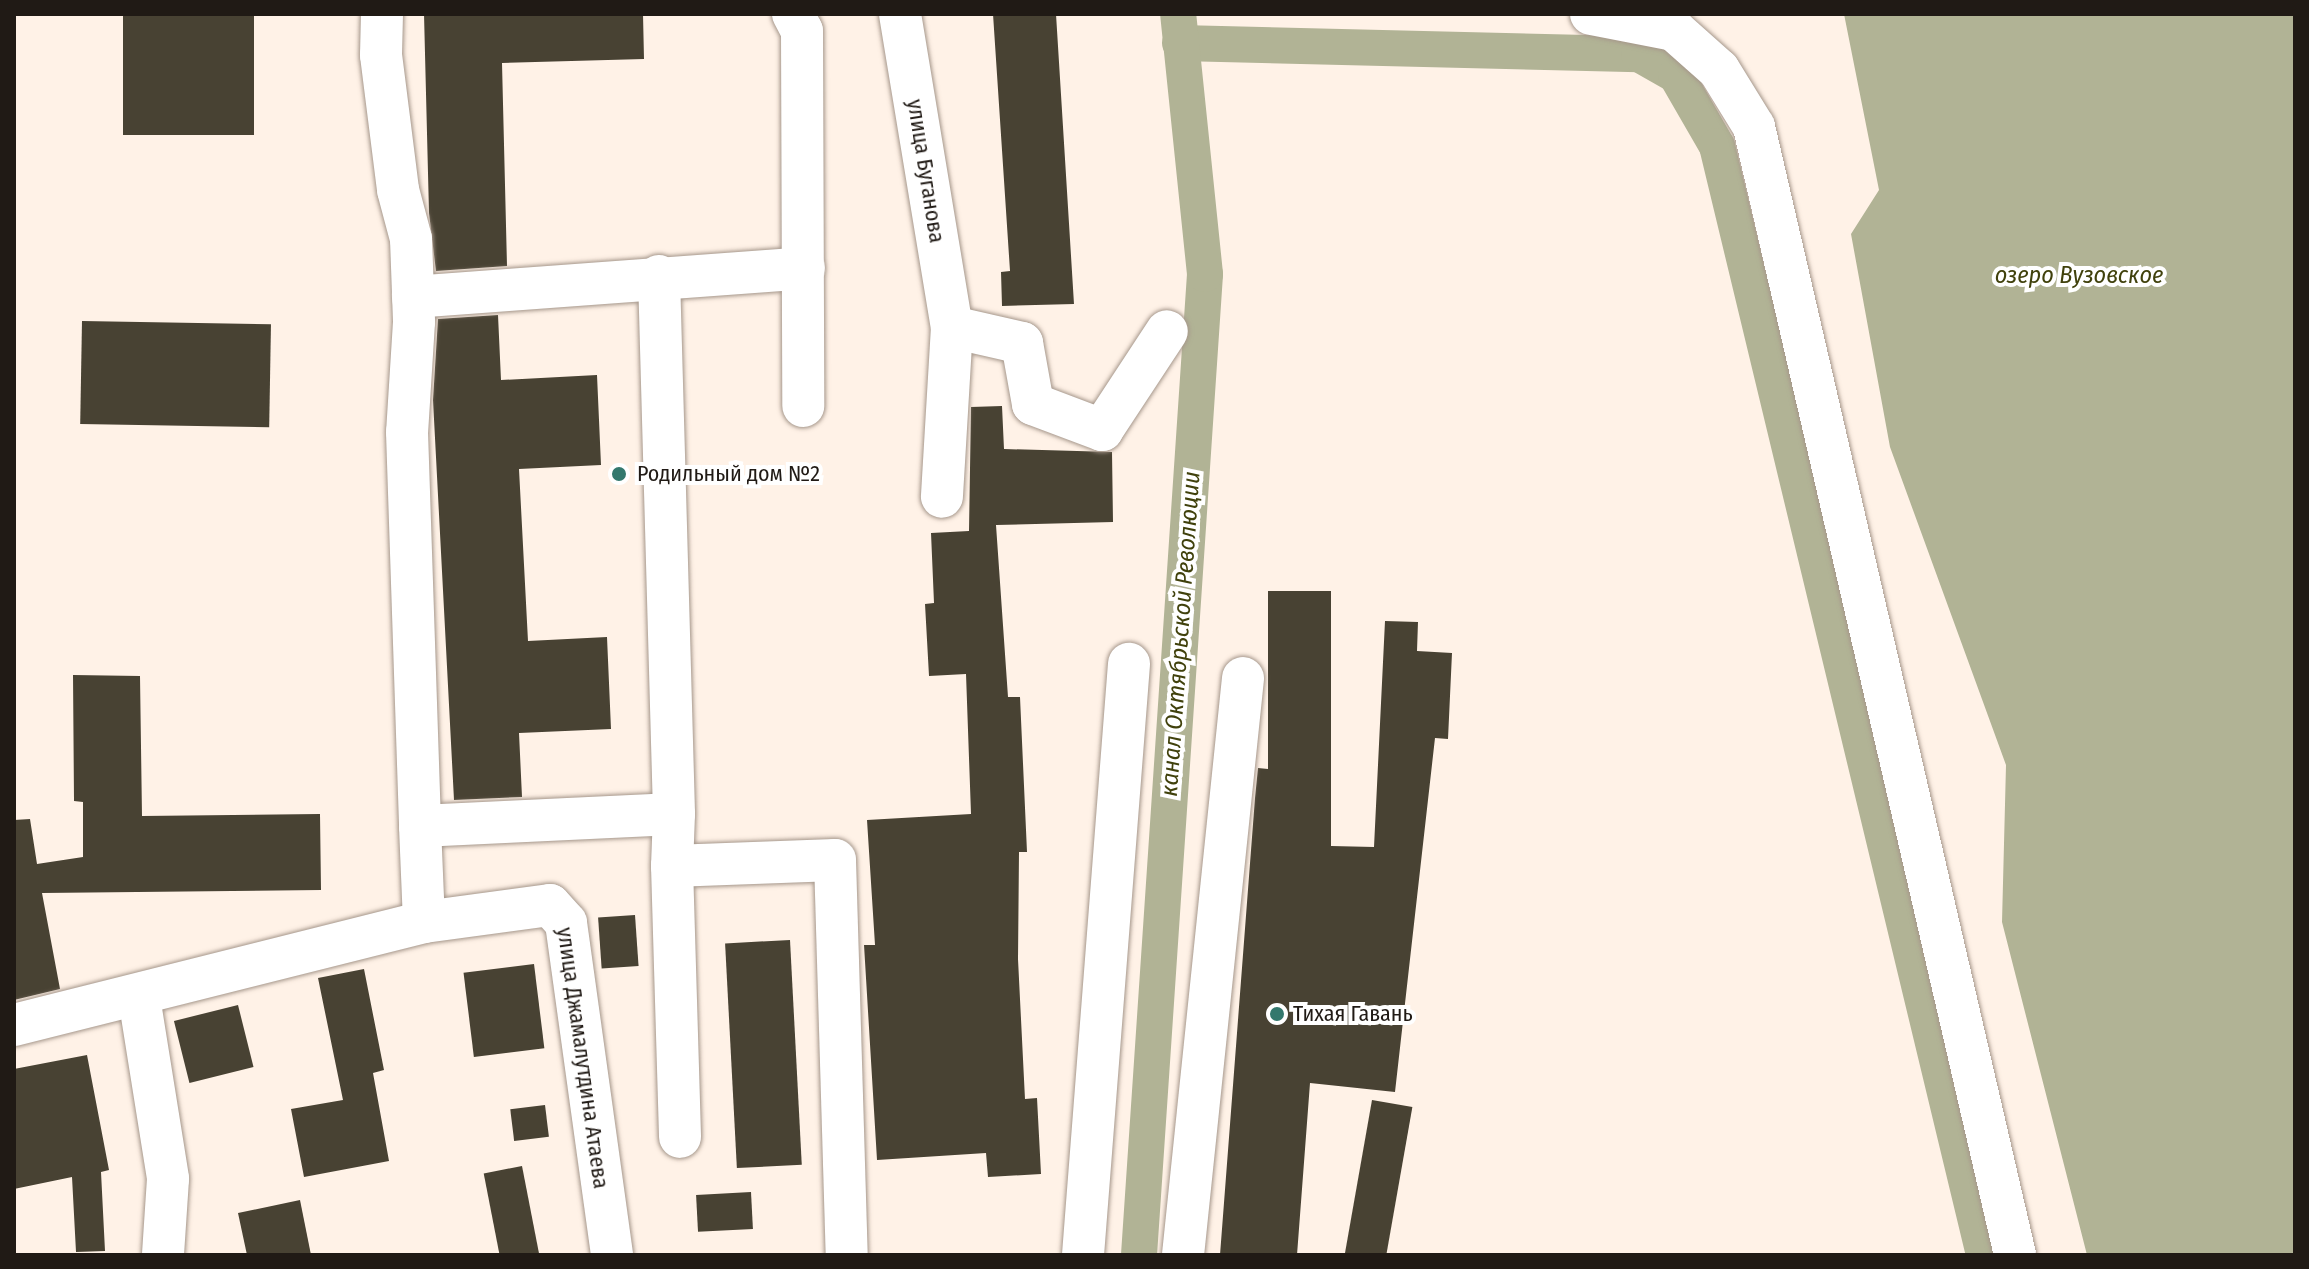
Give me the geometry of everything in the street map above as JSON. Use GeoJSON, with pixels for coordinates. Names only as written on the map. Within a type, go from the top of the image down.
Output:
{"type":"FeatureCollection","features":[{"type":"Feature","properties":{"kind":"street"},"geometry":{"type":"LineString","coordinates":[[382,14],[381,55],[398,190],[411,239],[413,297],[407,432],[424,922]]}},
{"type":"Feature","properties":{"kind":"street"},"geometry":{"type":"LineString","coordinates":[[793,14],[802,31],[803,406]]}},
{"type":"Feature","properties":{"kind":"street","name":"улица Буганова"},"geometry":{"type":"LineString","coordinates":[[900,14],[952,327],[942,497]]}},
{"type":"Feature","properties":{"kind":"street"},"geometry":{"type":"LineString","coordinates":[[1591,14],[1674,30],[1719,70],[1754,127],[2015,1255]]}},
{"type":"Feature","properties":{"kind":"street"},"geometry":{"type":"LineString","coordinates":[[413,297],[659,276],[804,268]]}},
{"type":"Feature","properties":{"kind":"street"},"geometry":{"type":"LineString","coordinates":[[659,276],[680,1137]]}},
{"type":"Feature","properties":{"kind":"street"},"geometry":{"type":"LineString","coordinates":[[952,327],[1022,343],[1033,404],[1102,430],[1167,331]]}},
{"type":"Feature","properties":{"kind":"street"},"geometry":{"type":"LineString","coordinates":[[1083,1255],[1129,664]]}},
{"type":"Feature","properties":{"kind":"street"},"geometry":{"type":"LineString","coordinates":[[1183,1255],[1243,678]]}},
{"type":"Feature","properties":{"kind":"street"},"geometry":{"type":"LineString","coordinates":[[420,826],[674,814]]}},
{"type":"Feature","properties":{"kind":"street"},"geometry":{"type":"LineString","coordinates":[[672,866],[835,860],[847,1255]]}},
{"type":"Feature","properties":{"kind":"street","name":"улица Джамалутдина Атаева"},"geometry":{"type":"LineString","coordinates":[[14,1025],[139,997],[424,922],[550,905],[561,911],[612,1255]]}},
{"type":"Feature","properties":{"kind":"street"},"geometry":{"type":"LineString","coordinates":[[139,997],[168,1179],[163,1255]]}},
{"type":"Feature","properties":{"kind":"water","name":"озеро Вузовское"},"geometry":{"type":"Polygon","coordinates":[[[1844,14],[2295,14],[2295,1255],[2087,1255],[2002,922],[2006,765],[1890,447],[1851,234],[1879,190],[1844,14]]]}},
{"type":"Feature","properties":{"kind":"building"},"geometry":{"type":"Polygon","coordinates":[[[123,14],[254,14],[254,135],[123,135],[123,14]]]}},
{"type":"Feature","properties":{"kind":"building"},"geometry":{"type":"Polygon","coordinates":[[[424,14],[643,14],[644,59],[502,63],[507,266],[436,271],[429,213],[424,14]]]}},
{"type":"Feature","properties":{"kind":"building"},"geometry":{"type":"Polygon","coordinates":[[[993,14],[1056,14],[1074,304],[1002,306],[1001,272],[1010,271],[993,14]]]}},
{"type":"Feature","properties":{"kind":"building"},"geometry":{"type":"Polygon","coordinates":[[[498,315],[501,380],[597,375],[601,465],[519,469],[528,641],[607,637],[611,729],[519,733],[522,797],[454,800],[433,400],[438,319],[498,315]]]}},
{"type":"Feature","properties":{"kind":"building"},"geometry":{"type":"Polygon","coordinates":[[[82,321],[271,324],[269,427],[80,424],[82,321]]]}},
{"type":"Feature","properties":{"kind":"building"},"geometry":{"type":"Polygon","coordinates":[[[1002,406],[1004,449],[1112,452],[1113,522],[996,525],[1008,697],[1020,697],[1027,852],[1019,852],[1018,959],[1025,1099],[1037,1098],[1041,1174],[988,1177],[986,1153],[877,1160],[864,945],[875,945],[867,820],[971,814],[966,674],[929,676],[925,604],[934,603],[931,533],[969,531],[971,407],[1002,406]]]}},
{"type":"Feature","properties":{"kind":"building"},"geometry":{"type":"Polygon","coordinates":[[[1268,591],[1331,591],[1331,846],[1374,847],[1385,621],[1418,622],[1417,651],[1452,653],[1448,739],[1435,738],[1395,1092],[1310,1083],[1297,1255],[1220,1255],[1255,798],[1258,768],[1268,769],[1268,591]]]}},
{"type":"Feature","properties":{"kind":"building"},"geometry":{"type":"Polygon","coordinates":[[[73,675],[140,676],[142,816],[320,814],[321,890],[42,893],[60,989],[14,1000],[14,820],[30,819],[37,864],[83,857],[83,802],[74,801],[73,675]]]}},
{"type":"Feature","properties":{"kind":"building"},"geometry":{"type":"Polygon","coordinates":[[[635,915],[639,966],[602,968],[598,918],[635,915]]]}},
{"type":"Feature","properties":{"kind":"building"},"geometry":{"type":"Polygon","coordinates":[[[790,940],[802,1165],[737,1168],[725,943],[790,940]]]}},
{"type":"Feature","properties":{"kind":"building"},"geometry":{"type":"Polygon","coordinates":[[[534,964],[544,1048],[474,1057],[464,973],[534,964]]]}},
{"type":"Feature","properties":{"kind":"building"},"geometry":{"type":"Polygon","coordinates":[[[364,969],[384,1070],[373,1073],[389,1161],[304,1177],[291,1109],[343,1100],[318,978],[364,969]]]}},
{"type":"Feature","properties":{"kind":"building"},"geometry":{"type":"Polygon","coordinates":[[[238,1005],[253,1067],[189,1083],[174,1021],[238,1005]]]}},
{"type":"Feature","properties":{"kind":"building"},"geometry":{"type":"Polygon","coordinates":[[[87,1055],[109,1170],[101,1172],[105,1251],[76,1252],[72,1177],[14,1189],[14,1069],[87,1055]]]}},
{"type":"Feature","properties":{"kind":"building"},"geometry":{"type":"Polygon","coordinates":[[[1372,1100],[1412,1107],[1386,1255],[1345,1255],[1372,1100]]]}},
{"type":"Feature","properties":{"kind":"building"},"geometry":{"type":"Polygon","coordinates":[[[545,1105],[549,1137],[514,1141],[510,1109],[545,1105]]]}},
{"type":"Feature","properties":{"kind":"building"},"geometry":{"type":"Polygon","coordinates":[[[522,1166],[539,1255],[500,1255],[484,1173],[522,1166]]]}},
{"type":"Feature","properties":{"kind":"building"},"geometry":{"type":"Polygon","coordinates":[[[751,1192],[753,1229],[698,1232],[696,1195],[751,1192]]]}},
{"type":"Feature","properties":{"kind":"building"},"geometry":{"type":"Polygon","coordinates":[[[300,1200],[311,1255],[247,1255],[238,1213],[300,1200]]]}},
{"type":"Feature","properties":{"kind":"waterway","name":"канал Октябрьской Революции"},"geometry":{"type":"LineString","coordinates":[[1139,1255],[1205,274],[1178,14]]}},
{"type":"Feature","properties":{"kind":"waterway"},"geometry":{"type":"LineString","coordinates":[[1180,43],[1639,54],[1676,75],[1717,146],[1984,1255]]}},
{"type":"Feature","properties":{"kind":"place","name":"Родильный дом №2"},"geometry":{"type":"Point","coordinates":[619,474]}},
{"type":"Feature","properties":{"kind":"place","name":"Тихая Гавань"},"geometry":{"type":"Point","coordinates":[1277,1014]}}]}
